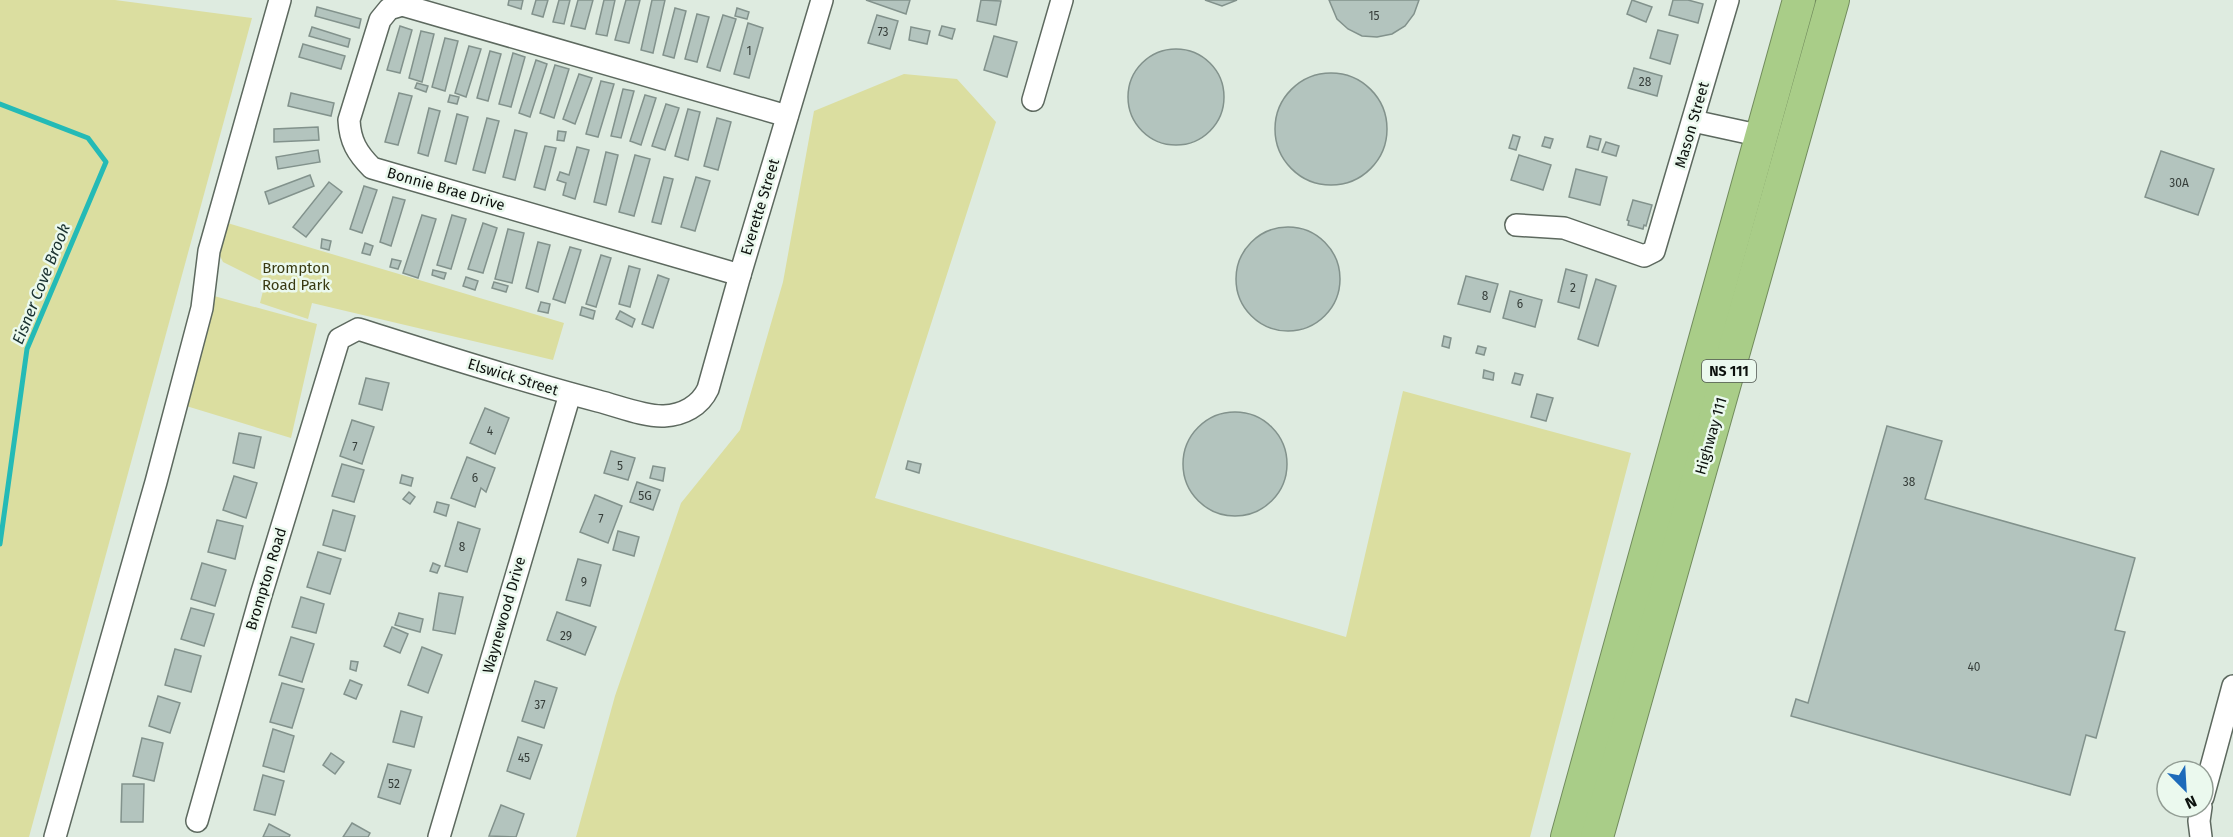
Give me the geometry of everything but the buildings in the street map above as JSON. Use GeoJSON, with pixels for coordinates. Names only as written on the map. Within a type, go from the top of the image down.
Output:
{"type":"FeatureCollection","features":[{"type":"Feature","properties":{"kind":"highway","name":"Highway 111"},"geometry":{"type":"LineString","coordinates":[[1567,837],[1799,0]]}},
{"type":"Feature","properties":{"kind":"highway","name":"Highway 111"},"geometry":{"type":"LineString","coordinates":[[1597,837],[1833,0]]}},
{"type":"Feature","properties":{"kind":"highway"},"geometry":{"type":"LineString","coordinates":[[1555,837],[1624,610],[1651,536]]}},
{"type":"Feature","properties":{"kind":"highway"},"geometry":{"type":"LineString","coordinates":[[1605,837],[1623,780],[1624,741]]}},
{"type":"Feature","properties":{"kind":"street"},"geometry":{"type":"LineString","coordinates":[[55,837],[156,482],[202,308],[209,251],[280,0]]}},
{"type":"Feature","properties":{"kind":"street","name":"Everette Street"},"geometry":{"type":"LineString","coordinates":[[690,409],[700,402],[708,389],[822,0]]}},
{"type":"Feature","properties":{"kind":"street"},"geometry":{"type":"LineString","coordinates":[[1033,100],[1062,0]]}},
{"type":"Feature","properties":{"kind":"street","name":"Mason Street"},"geometry":{"type":"LineString","coordinates":[[1516,225],[1564,228],[1644,256],[1654,250],[1728,0]]}},
{"type":"Feature","properties":{"kind":"street","name":"Bonnie Brae Drive"},"geometry":{"type":"LineString","coordinates":[[740,275],[372,168],[357,152],[352,142],[349,120],[352,109],[380,20],[389,9],[402,5],[787,116]]}},
{"type":"Feature","properties":{"kind":"street"},"geometry":{"type":"LineString","coordinates":[[1694,121],[1762,136]]}},
{"type":"Feature","properties":{"kind":"street","name":"Elswick Street"},"geometry":{"type":"LineString","coordinates":[[339,339],[358,329],[570,394],[653,415],[676,414],[690,409]]}},
{"type":"Feature","properties":{"kind":"street","name":"Brompton Road"},"geometry":{"type":"LineString","coordinates":[[197,820],[261,595],[339,339]]}},
{"type":"Feature","properties":{"kind":"street","name":"Waynewood Drive"},"geometry":{"type":"LineString","coordinates":[[439,837],[570,394]]}},
{"type":"Feature","properties":{"kind":"street"},"geometry":{"type":"LineString","coordinates":[[2213,759],[2233,686]]}},
{"type":"Feature","properties":{"kind":"street"},"geometry":{"type":"LineString","coordinates":[[2199,819],[2201,837]]}},
{"type":"Feature","properties":{"kind":"green space"},"geometry":{"type":"Polygon","coordinates":[[[0,0],[115,0],[252,18],[29,837],[0,837],[0,0]]]}},
{"type":"Feature","properties":{"kind":"green space"},"geometry":{"type":"Polygon","coordinates":[[[904,74],[957,79],[996,122],[875,498],[1346,637],[1403,391],[1631,453],[1530,837],[576,837],[615,696],[681,503],[740,430],[783,282],[814,111],[904,74]]]}},
{"type":"Feature","properties":{"kind":"green space","name":"Brompton Road Park"},"geometry":{"type":"Polygon","coordinates":[[[224,222],[564,323],[553,360],[312,303],[308,319],[260,303],[265,283],[223,262],[216,248],[224,222]]]}},
{"type":"Feature","properties":{"kind":"green space","name":"Brompton Road Park"},"geometry":{"type":"Polygon","coordinates":[[[214,296],[317,324],[291,438],[183,405],[214,296]]]}},
{"type":"Feature","properties":{"kind":"waterway","name":"Eisner Cove Brook"},"geometry":{"type":"LineString","coordinates":[[0,104],[88,138],[106,162],[27,349],[0,544]]}}]}
